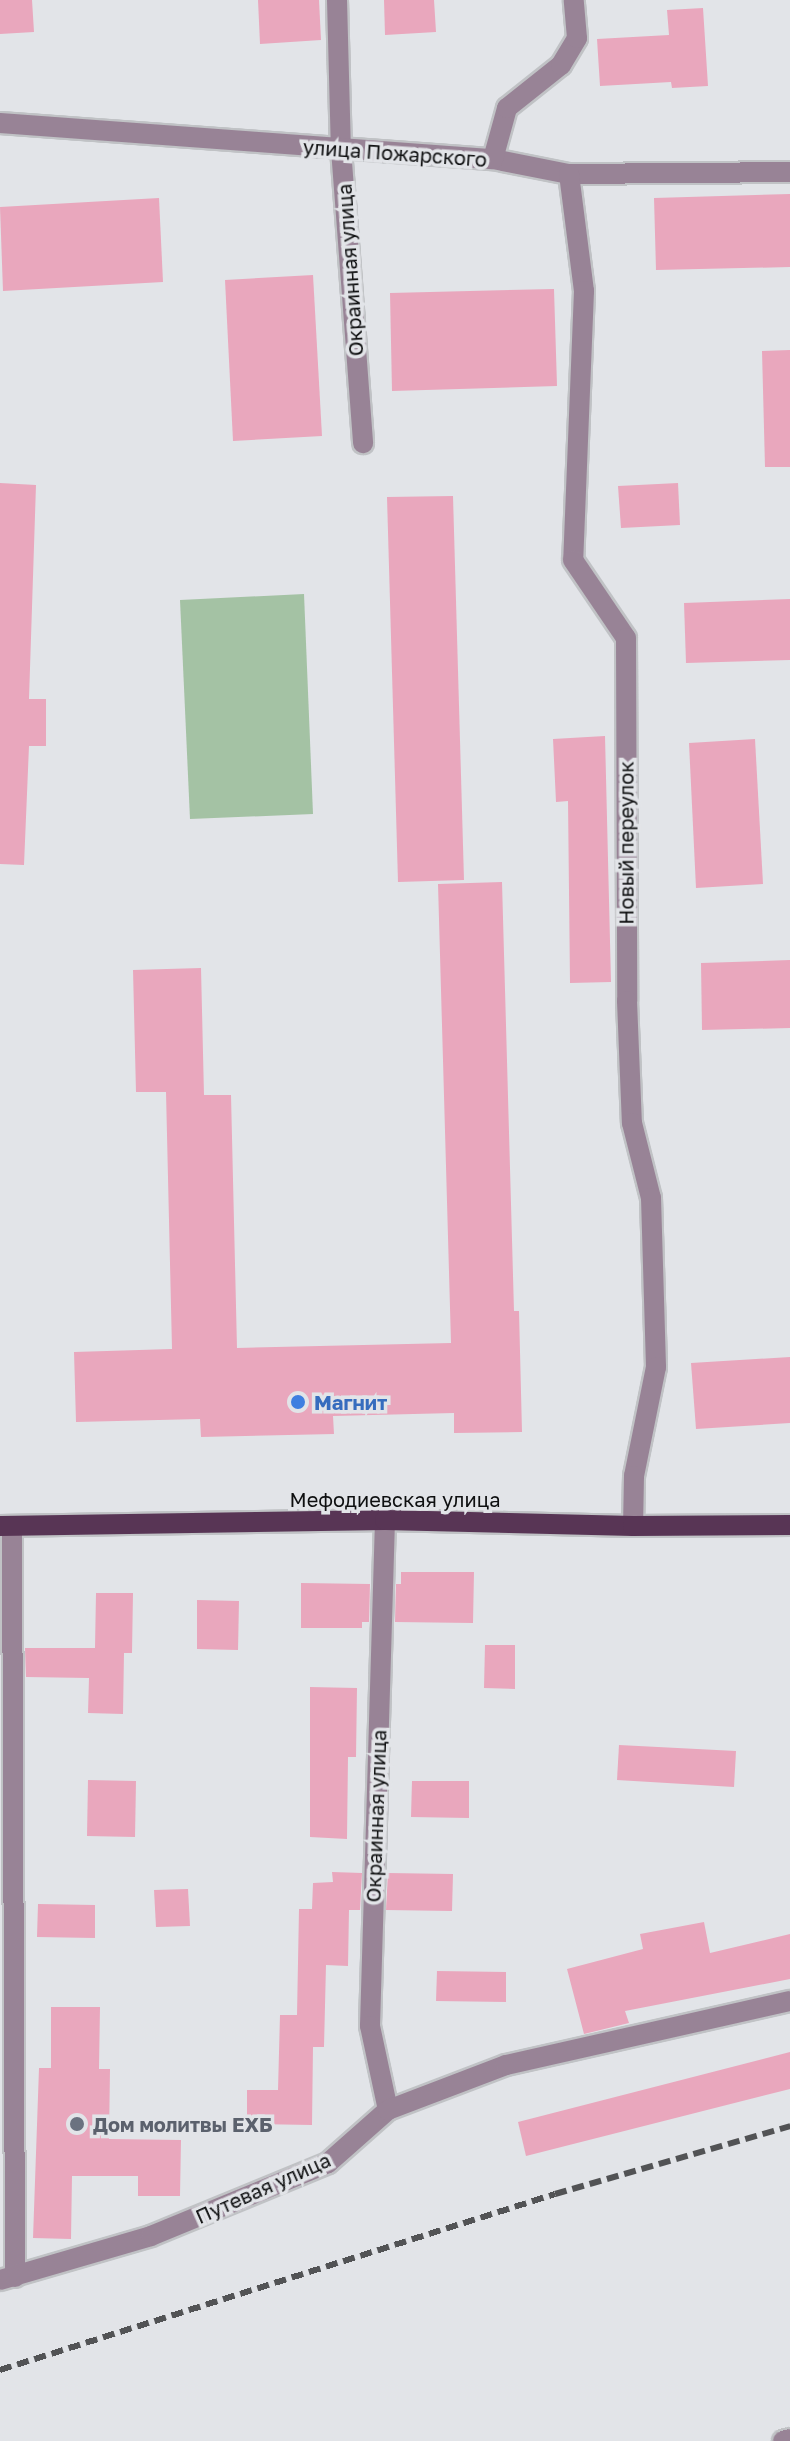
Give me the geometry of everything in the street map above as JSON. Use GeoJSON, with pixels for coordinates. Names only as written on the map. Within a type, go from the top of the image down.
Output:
{"type":"FeatureCollection","features":[{"type":"Feature","properties":{"kind":"main road","name":"Мефодиевская улица"},"geometry":{"type":"LineString","coordinates":[[6,1526],[385,1520],[633,1526],[790,1525]]}},
{"type":"Feature","properties":{"kind":"street","name":"Окраинная улица"},"geometry":{"type":"LineString","coordinates":[[337,0],[341,149],[363,443]]}},
{"type":"Feature","properties":{"kind":"street"},"geometry":{"type":"LineString","coordinates":[[493,159],[507,108],[561,65],[577,38],[574,0]]}},
{"type":"Feature","properties":{"kind":"street","name":"улица Пожарского"},"geometry":{"type":"LineString","coordinates":[[0,123],[493,159],[569,174],[790,172]]}},
{"type":"Feature","properties":{"kind":"street","name":"Новый переулок"},"geometry":{"type":"LineString","coordinates":[[569,174],[584,291],[573,560],[626,638],[627,1016],[632,1123],[651,1198],[656,1367],[634,1476],[633,1526]]}},
{"type":"Feature","properties":{"kind":"street","name":"Окраинная улица"},"geometry":{"type":"LineString","coordinates":[[385,1520],[370,2026],[388,2110]]}},
{"type":"Feature","properties":{"kind":"street"},"geometry":{"type":"LineString","coordinates":[[6,1526],[7,2278]]}},
{"type":"Feature","properties":{"kind":"street","name":"Путевая улица"},"geometry":{"type":"LineString","coordinates":[[7,2278],[151,2236],[328,2163],[388,2110],[506,2065],[790,2001]]}},
{"type":"Feature","properties":{"kind":"street"},"geometry":{"type":"LineString","coordinates":[[783,2441],[790,2439]]}},
{"type":"Feature","properties":{"kind":"green space"},"geometry":{"type":"Polygon","coordinates":[[[304,594],[313,814],[190,819],[180,600],[304,594]]]}},
{"type":"Feature","properties":{"kind":"building"},"geometry":{"type":"Polygon","coordinates":[[[0,0],[32,0],[34,32],[0,34],[0,0]]]}},
{"type":"Feature","properties":{"kind":"building"},"geometry":{"type":"Polygon","coordinates":[[[258,0],[319,0],[321,40],[260,44],[258,0]]]}},
{"type":"Feature","properties":{"kind":"building"},"geometry":{"type":"Polygon","coordinates":[[[384,0],[434,0],[436,32],[385,35],[384,0]]]}},
{"type":"Feature","properties":{"kind":"building"},"geometry":{"type":"Polygon","coordinates":[[[703,8],[708,86],[672,88],[671,82],[600,86],[597,39],[669,35],[667,10],[703,8]]]}},
{"type":"Feature","properties":{"kind":"building"},"geometry":{"type":"Polygon","coordinates":[[[790,194],[790,267],[656,270],[654,198],[790,194]]]}},
{"type":"Feature","properties":{"kind":"building"},"geometry":{"type":"Polygon","coordinates":[[[159,198],[163,282],[3,291],[0,207],[159,198]]]}},
{"type":"Feature","properties":{"kind":"building"},"geometry":{"type":"Polygon","coordinates":[[[313,275],[322,436],[233,441],[225,280],[313,275]]]}},
{"type":"Feature","properties":{"kind":"building"},"geometry":{"type":"Polygon","coordinates":[[[554,289],[557,386],[392,391],[390,293],[554,289]]]}},
{"type":"Feature","properties":{"kind":"building"},"geometry":{"type":"Polygon","coordinates":[[[790,350],[790,467],[765,467],[762,351],[790,350]]]}},
{"type":"Feature","properties":{"kind":"building"},"geometry":{"type":"Polygon","coordinates":[[[0,483],[36,485],[29,699],[46,699],[46,746],[29,746],[24,865],[0,864],[0,483]]]}},
{"type":"Feature","properties":{"kind":"building"},"geometry":{"type":"Polygon","coordinates":[[[678,483],[680,525],[621,528],[618,486],[678,483]]]}},
{"type":"Feature","properties":{"kind":"building"},"geometry":{"type":"Polygon","coordinates":[[[453,496],[464,880],[398,882],[387,497],[453,496]]]}},
{"type":"Feature","properties":{"kind":"building"},"geometry":{"type":"Polygon","coordinates":[[[790,599],[790,660],[686,663],[684,603],[790,599]]]}},
{"type":"Feature","properties":{"kind":"building"},"geometry":{"type":"Polygon","coordinates":[[[605,736],[611,982],[570,983],[568,801],[556,802],[553,739],[605,736]]]}},
{"type":"Feature","properties":{"kind":"building"},"geometry":{"type":"Polygon","coordinates":[[[755,739],[763,884],[696,888],[689,743],[755,739]]]}},
{"type":"Feature","properties":{"kind":"building"},"geometry":{"type":"Polygon","coordinates":[[[502,882],[514,1311],[519,1311],[522,1432],[454,1433],[454,1413],[333,1416],[334,1434],[201,1437],[200,1419],[76,1422],[74,1352],[172,1349],[166,1092],[136,1092],[133,970],[201,968],[204,1095],[231,1095],[237,1348],[451,1343],[438,884],[502,882]]]}},
{"type":"Feature","properties":{"kind":"building"},"geometry":{"type":"Polygon","coordinates":[[[790,960],[790,1028],[702,1030],[701,963],[790,960]]]}},
{"type":"Feature","properties":{"kind":"building"},"geometry":{"type":"Polygon","coordinates":[[[790,1357],[790,1423],[696,1429],[691,1363],[790,1357]]]}},
{"type":"Feature","properties":{"kind":"building"},"geometry":{"type":"Polygon","coordinates":[[[401,1572],[474,1572],[473,1623],[395,1622],[396,1584],[401,1584],[401,1572]]]}},
{"type":"Feature","properties":{"kind":"building"},"geometry":{"type":"Polygon","coordinates":[[[301,1583],[370,1584],[369,1622],[362,1622],[362,1628],[301,1628],[301,1583]]]}},
{"type":"Feature","properties":{"kind":"building"},"geometry":{"type":"Polygon","coordinates":[[[96,1593],[133,1593],[132,1653],[124,1653],[123,1714],[88,1713],[89,1678],[26,1677],[25,1648],[95,1648],[96,1593]]]}},
{"type":"Feature","properties":{"kind":"building"},"geometry":{"type":"Polygon","coordinates":[[[197,1600],[239,1601],[238,1650],[197,1649],[197,1600]]]}},
{"type":"Feature","properties":{"kind":"building"},"geometry":{"type":"Polygon","coordinates":[[[485,1645],[515,1645],[515,1689],[484,1688],[485,1645]]]}},
{"type":"Feature","properties":{"kind":"building"},"geometry":{"type":"Polygon","coordinates":[[[310,1687],[357,1688],[356,1757],[348,1757],[347,1839],[310,1837],[310,1687]]]}},
{"type":"Feature","properties":{"kind":"building"},"geometry":{"type":"Polygon","coordinates":[[[619,1745],[736,1751],[734,1787],[617,1780],[619,1745]]]}},
{"type":"Feature","properties":{"kind":"building"},"geometry":{"type":"Polygon","coordinates":[[[88,1780],[136,1781],[135,1837],[87,1836],[88,1780]]]}},
{"type":"Feature","properties":{"kind":"building"},"geometry":{"type":"Polygon","coordinates":[[[412,1781],[469,1781],[469,1818],[411,1817],[412,1781]]]}},
{"type":"Feature","properties":{"kind":"building"},"geometry":{"type":"Polygon","coordinates":[[[332,1872],[362,1873],[360,1910],[349,1910],[348,1966],[326,1965],[324,2047],[313,2047],[312,2125],[247,2124],[247,2090],[278,2090],[280,2015],[297,2015],[299,1909],[312,1909],[313,1883],[333,1882],[332,1872]]]}},
{"type":"Feature","properties":{"kind":"building"},"geometry":{"type":"Polygon","coordinates":[[[388,1873],[453,1874],[452,1911],[386,1910],[388,1873]]]}},
{"type":"Feature","properties":{"kind":"building"},"geometry":{"type":"Polygon","coordinates":[[[188,1889],[190,1926],[156,1927],[154,1890],[188,1889]]]}},
{"type":"Feature","properties":{"kind":"building"},"geometry":{"type":"Polygon","coordinates":[[[38,1904],[95,1905],[95,1938],[37,1937],[38,1904]]]}},
{"type":"Feature","properties":{"kind":"building"},"geometry":{"type":"Polygon","coordinates":[[[704,1922],[710,1953],[790,1934],[790,1979],[625,2011],[629,2023],[584,2034],[567,1969],[643,1949],[640,1934],[704,1922]]]}},
{"type":"Feature","properties":{"kind":"building"},"geometry":{"type":"Polygon","coordinates":[[[437,1971],[506,1972],[506,2002],[436,2001],[437,1971]]]}},
{"type":"Feature","properties":{"kind":"building"},"geometry":{"type":"Polygon","coordinates":[[[51,2007],[100,2007],[99,2069],[110,2069],[109,2139],[181,2140],[180,2196],[138,2196],[138,2176],[72,2176],[71,2239],[33,2238],[39,2068],[51,2068],[51,2007]]]}},
{"type":"Feature","properties":{"kind":"building"},"geometry":{"type":"Polygon","coordinates":[[[790,2052],[790,2089],[526,2156],[518,2122],[790,2052]]]}},
{"type":"Feature","properties":{"kind":"railway"},"geometry":{"type":"LineString","coordinates":[[0,2370],[555,2194],[790,2126]]}},
{"type":"Feature","properties":{"kind":"place","name":"Магнит"},"geometry":{"type":"Point","coordinates":[298,1402]}},
{"type":"Feature","properties":{"kind":"place","name":"Дом молитвы ЕХБ"},"geometry":{"type":"Point","coordinates":[77,2124]}}]}
